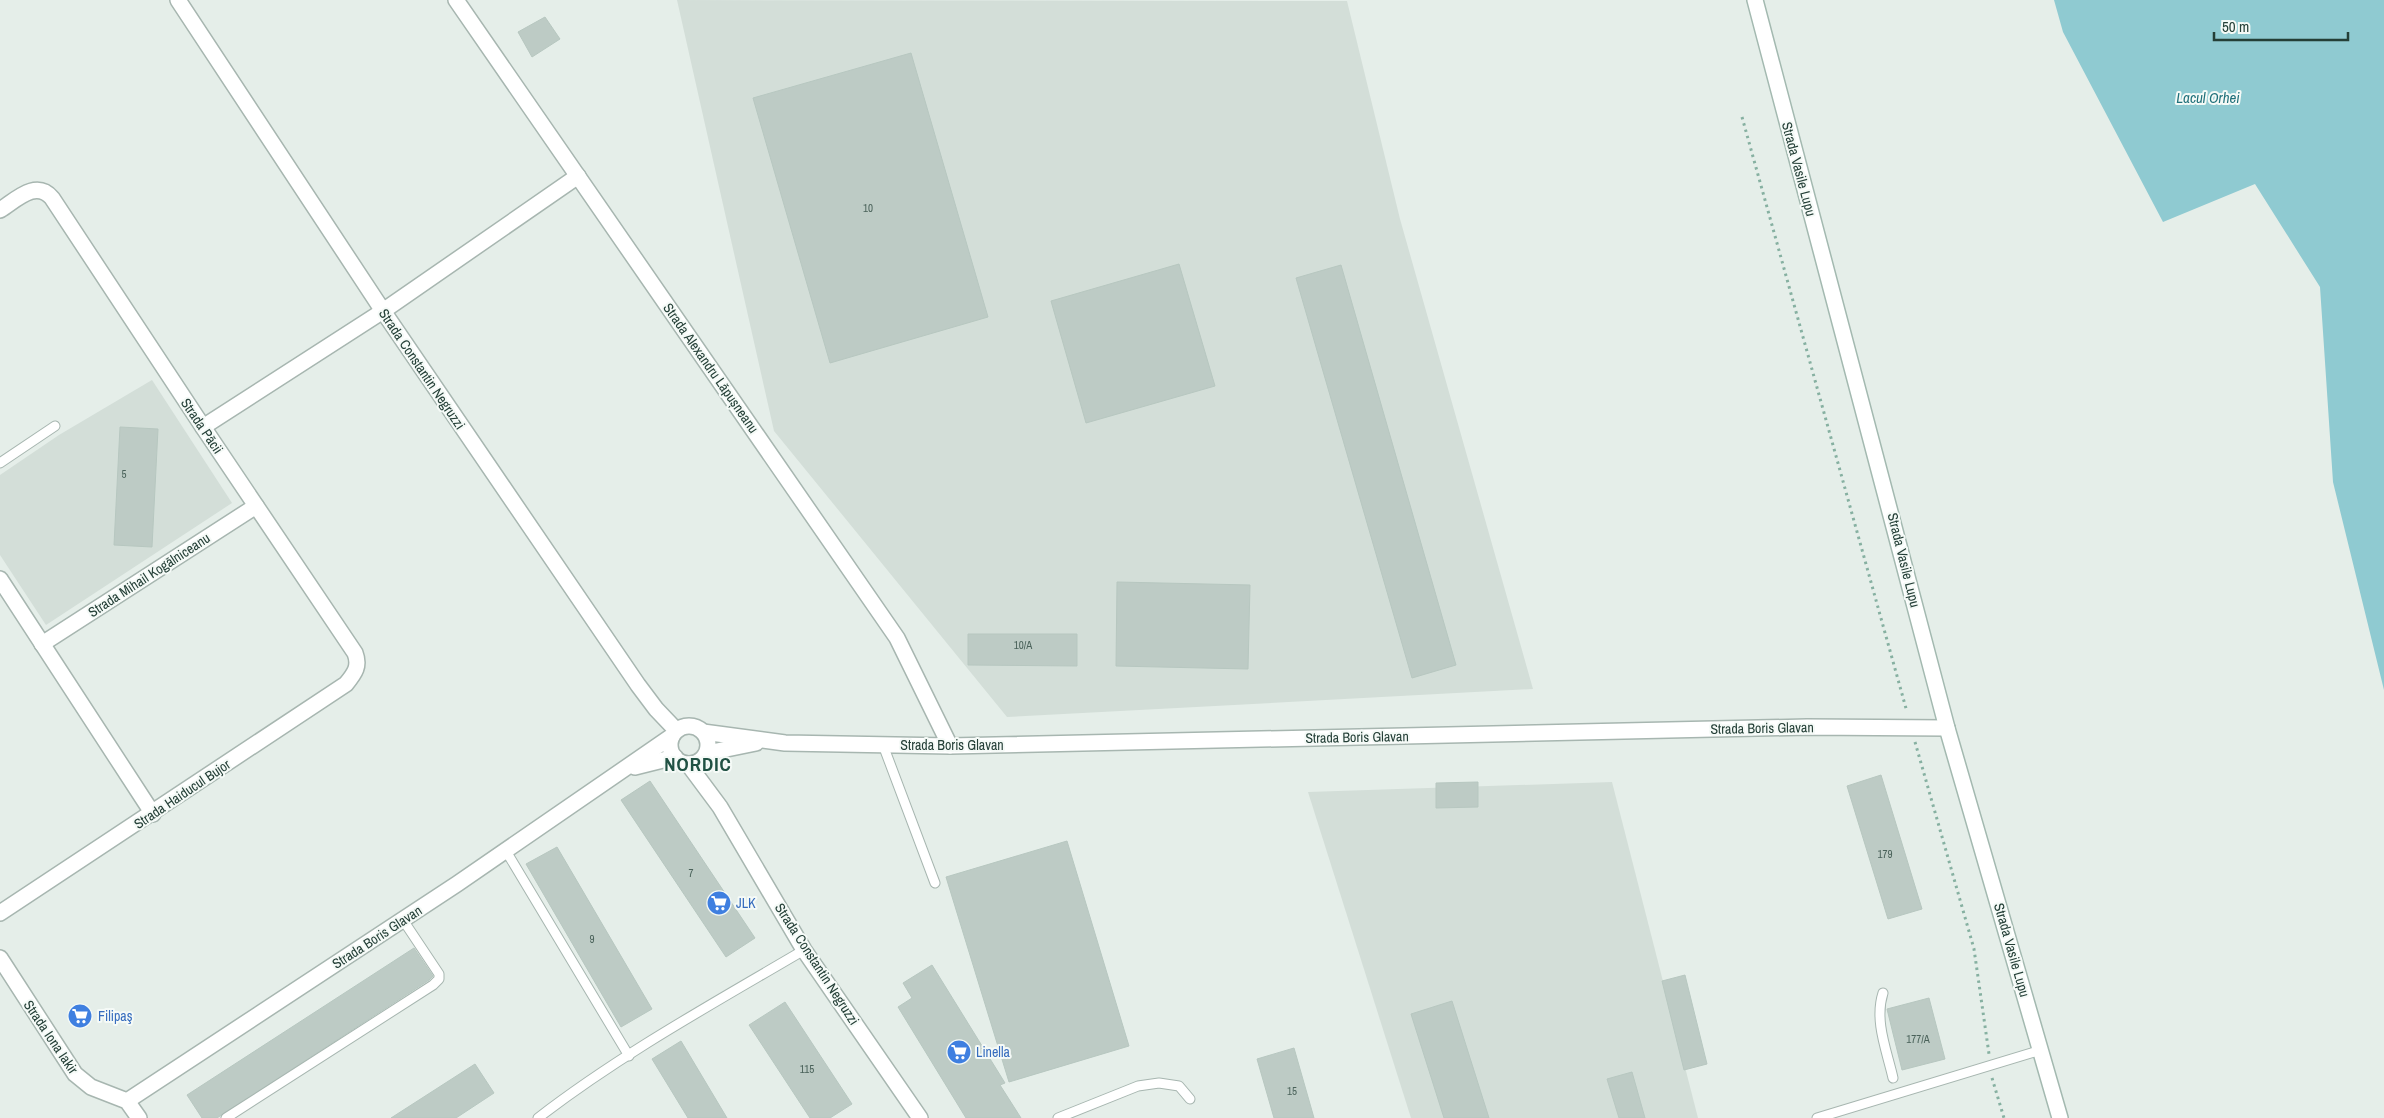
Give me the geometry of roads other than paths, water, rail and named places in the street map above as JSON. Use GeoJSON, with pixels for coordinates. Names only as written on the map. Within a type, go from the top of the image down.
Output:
{"type":"FeatureCollection","features":[{"type":"Feature","properties":{"kind":"street","name":"Strada Constantin Negruzzi"},"geometry":{"type":"LineString","coordinates":[[178,0],[383,311],[638,685],[674,733]]}},
{"type":"Feature","properties":{"kind":"street","name":"Strada Alexandru Lăpușneanu"},"geometry":{"type":"LineString","coordinates":[[456,0],[897,638],[950,746]]}},
{"type":"Feature","properties":{"kind":"street","name":"Strada Vasile Lupu"},"geometry":{"type":"LineString","coordinates":[[1755,0],[1947,728],[2060,1118]]}},
{"type":"Feature","properties":{"kind":"street"},"geometry":{"type":"LineString","coordinates":[[203,427],[383,311],[578,176]]}},
{"type":"Feature","properties":{"kind":"street","name":"Strada Păcii"},"geometry":{"type":"LineString","coordinates":[[0,210],[31,191],[39,189],[48,193],[52,198],[203,427],[355,652],[358,668]]}},
{"type":"Feature","properties":{"kind":"street","name":"Strada Mihail Kogălniceanu"},"geometry":{"type":"LineString","coordinates":[[42,644],[256,506]]}},
{"type":"Feature","properties":{"kind":"street"},"geometry":{"type":"LineString","coordinates":[[0,579],[153,814]]}},
{"type":"Feature","properties":{"kind":"street","name":"Strada Haiducul Bujor"},"geometry":{"type":"LineString","coordinates":[[0,913],[153,814],[346,684],[358,668]]}},
{"type":"Feature","properties":{"kind":"street","name":"Strada Boris Glavan"},"geometry":{"type":"LineString","coordinates":[[127,1101],[403,920],[626,770],[674,733],[690,725],[704,732],[767,741],[950,746],[1807,727],[1947,728]]}},
{"type":"Feature","properties":{"kind":"street"},"geometry":{"type":"LineString","coordinates":[[674,733],[670,744],[693,758],[708,738],[704,732]]}},
{"type":"Feature","properties":{"kind":"street","name":"Strada Boris Glavan"},"geometry":{"type":"LineString","coordinates":[[626,770],[693,758],[767,741]]}},
{"type":"Feature","properties":{"kind":"street","name":"Strada Constantin Negruzzi"},"geometry":{"type":"LineString","coordinates":[[693,758],[804,950],[920,1118]]}},
{"type":"Feature","properties":{"kind":"street","name":"Strada Iona Iakir"},"geometry":{"type":"LineString","coordinates":[[0,958],[75,1074],[90,1087],[127,1101]]}},
{"type":"Feature","properties":{"kind":"street"},"geometry":{"type":"LineString","coordinates":[[127,1101],[139,1118]]}},
{"type":"Feature","properties":{"kind":"lane"},"geometry":{"type":"LineString","coordinates":[[0,463],[55,426]]}},
{"type":"Feature","properties":{"kind":"lane"},"geometry":{"type":"LineString","coordinates":[[883,745],[935,882]]}},
{"type":"Feature","properties":{"kind":"lane"},"geometry":{"type":"LineString","coordinates":[[506,851],[629,1056]]}},
{"type":"Feature","properties":{"kind":"lane"},"geometry":{"type":"LineString","coordinates":[[226,1118],[433,985],[439,979],[439,974],[403,920]]}},
{"type":"Feature","properties":{"kind":"lane"},"geometry":{"type":"LineString","coordinates":[[538,1118],[568,1095],[629,1056],[804,950]]}},
{"type":"Feature","properties":{"kind":"lane"},"geometry":{"type":"LineString","coordinates":[[1883,993],[1879,1005],[1879,1020],[1893,1078]]}},
{"type":"Feature","properties":{"kind":"lane"},"geometry":{"type":"LineString","coordinates":[[1817,1118],[2041,1050]]}},
{"type":"Feature","properties":{"kind":"lane"},"geometry":{"type":"LineString","coordinates":[[1058,1118],[1138,1086],[1159,1083],[1179,1086],[1190,1099]]}},
{"type":"Feature","properties":{"kind":"water","name":"Lacul Orhei"},"geometry":{"type":"Polygon","coordinates":[[[2054,0],[2384,0],[2384,690],[2333,482],[2320,287],[2255,184],[2163,222],[2063,32],[2054,0]]]}},
{"type":"Feature","properties":{"kind":"place","name":"JLK"},"geometry":{"type":"Point","coordinates":[719,903]}},
{"type":"Feature","properties":{"kind":"place","name":"Filipaş"},"geometry":{"type":"Point","coordinates":[80,1016]}},
{"type":"Feature","properties":{"kind":"place","name":"Linella"},"geometry":{"type":"Point","coordinates":[959,1052]}},
{"type":"Feature","properties":{"kind":"district","name":"NORDIC"},"geometry":{"type":"Point","coordinates":[698,764]}}]}
